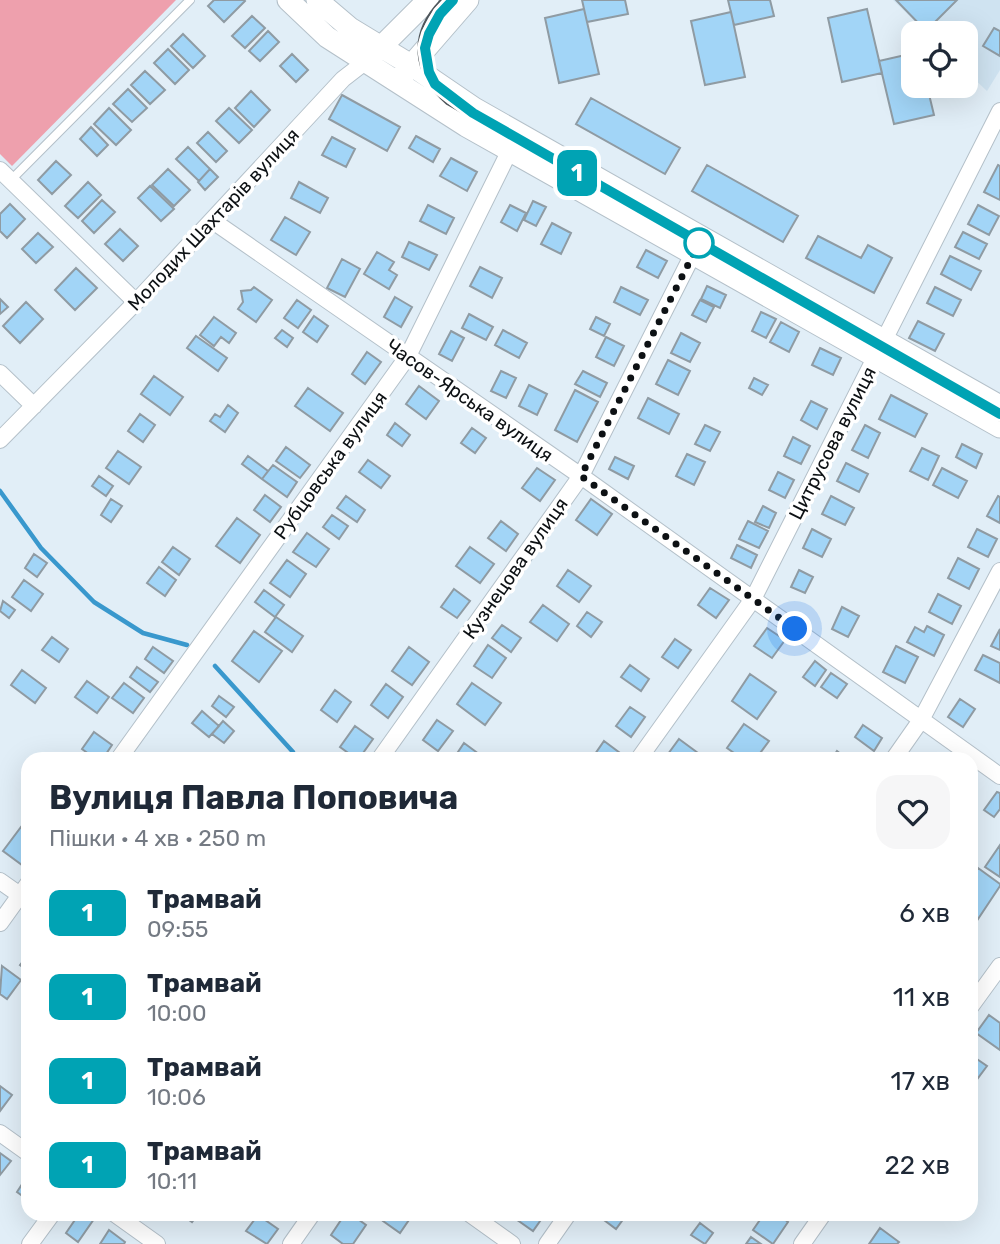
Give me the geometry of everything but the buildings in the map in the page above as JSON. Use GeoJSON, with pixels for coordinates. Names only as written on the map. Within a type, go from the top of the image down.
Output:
{"type":"FeatureCollection","features":[{"type":"Feature","properties":{"kind":"main road"},"geometry":{"type":"LineString","coordinates":[[288,0],[327,37],[373,55],[411,65],[474,108],[879,349],[1000,427]]}},
{"type":"Feature","properties":{"kind":"main road"},"geometry":{"type":"LineString","coordinates":[[317,0],[350,28],[397,83],[466,126],[692,254],[879,349],[1000,406]]}},
{"type":"Feature","properties":{"kind":"main road","name":"Молодих Шахтарів вулиця"},"geometry":{"type":"LineString","coordinates":[[373,55],[428,0]]}},
{"type":"Feature","properties":{"kind":"main road"},"geometry":{"type":"LineString","coordinates":[[397,83],[468,0]]}},
{"type":"Feature","properties":{"kind":"street","name":"Молодих Шахтарів вулиця"},"geometry":{"type":"LineString","coordinates":[[0,440],[213,221],[343,79],[373,55]]}},
{"type":"Feature","properties":{"kind":"street","name":"Цитрусова вулиця"},"geometry":{"type":"LineString","coordinates":[[644,752],[753,599],[1000,111]]}},
{"type":"Feature","properties":{"kind":"street","name":"Рубцовська вулиця"},"geometry":{"type":"LineString","coordinates":[[124,752],[408,356],[510,150]]}},
{"type":"Feature","properties":{"kind":"street"},"geometry":{"type":"LineString","coordinates":[[5,175],[136,302]]}},
{"type":"Feature","properties":{"kind":"street","name":"Часов-Ярська вулиця"},"geometry":{"type":"LineString","coordinates":[[213,221],[581,476],[966,752]]}},
{"type":"Feature","properties":{"kind":"street","name":"Кузнецова вулиця"},"geometry":{"type":"LineString","coordinates":[[385,752],[581,476],[692,254]]}},
{"type":"Feature","properties":{"kind":"street"},"geometry":{"type":"LineString","coordinates":[[0,373],[34,406]]}},
{"type":"Feature","properties":{"kind":"street"},"geometry":{"type":"LineString","coordinates":[[899,752],[921,720],[1000,571]]}},
{"type":"Feature","properties":{"kind":"street","name":"Часов-Ярська вулиця"},"geometry":{"type":"LineString","coordinates":[[978,760],[1000,776]]}},
{"type":"Feature","properties":{"kind":"street"},"geometry":{"type":"LineString","coordinates":[[0,881],[21,891]]}},
{"type":"Feature","properties":{"kind":"street"},"geometry":{"type":"LineString","coordinates":[[0,923],[21,898]]}},
{"type":"Feature","properties":{"kind":"street"},"geometry":{"type":"LineString","coordinates":[[978,996],[1000,966]]}},
{"type":"Feature","properties":{"kind":"street"},"geometry":{"type":"LineString","coordinates":[[0,1133],[21,1148]]}},
{"type":"Feature","properties":{"kind":"street"},"geometry":{"type":"LineString","coordinates":[[30,1244],[47,1221]]}},
{"type":"Feature","properties":{"kind":"street"},"geometry":{"type":"LineString","coordinates":[[125,1221],[157,1244]]}},
{"type":"Feature","properties":{"kind":"street"},"geometry":{"type":"LineString","coordinates":[[291,1244],[307,1221]]}},
{"type":"Feature","properties":{"kind":"street"},"geometry":{"type":"LineString","coordinates":[[480,1221],[512,1244]]}},
{"type":"Feature","properties":{"kind":"street"},"geometry":{"type":"LineString","coordinates":[[547,1244],[563,1221]]}},
{"type":"Feature","properties":{"kind":"street"},"geometry":{"type":"LineString","coordinates":[[803,1244],[818,1221]]}},
{"type":"Feature","properties":{"kind":"lane"},"geometry":{"type":"LineString","coordinates":[[5,175],[190,0]]}},
{"type":"Feature","properties":{"kind":"shaded area"},"geometry":{"type":"Polygon","coordinates":[[[0,0],[176,0],[12,166],[0,154],[0,0]]]}},
{"type":"Feature","properties":{"kind":"shaded area"},"geometry":{"type":"Polygon","coordinates":[[[893,0],[1000,0],[1000,70],[987,91],[978,82],[978,21],[915,21],[893,0]]]}},
{"type":"Feature","properties":{"kind":"waterway"},"geometry":{"type":"LineString","coordinates":[[0,491],[41,548],[94,602],[143,633],[187,645]]}},
{"type":"Feature","properties":{"kind":"waterway"},"geometry":{"type":"LineString","coordinates":[[215,666],[293,752]]}},
{"type":"Feature","properties":{"kind":"tram line"},"geometry":{"type":"LineString","coordinates":[[441,0],[423,26],[418,53],[427,79],[447,104],[1000,421]]}},
{"type":"Feature","properties":{"kind":"tram line","name":"1"},"geometry":{"type":"LineString","coordinates":[[453,0],[433,24],[425,48],[432,79],[446,94],[473,113],[1000,414]]}},
{"type":"Feature","properties":{"kind":"route"},"geometry":{"type":"LineString","coordinates":[[699,243],[581,476],[795,629]]}}]}
